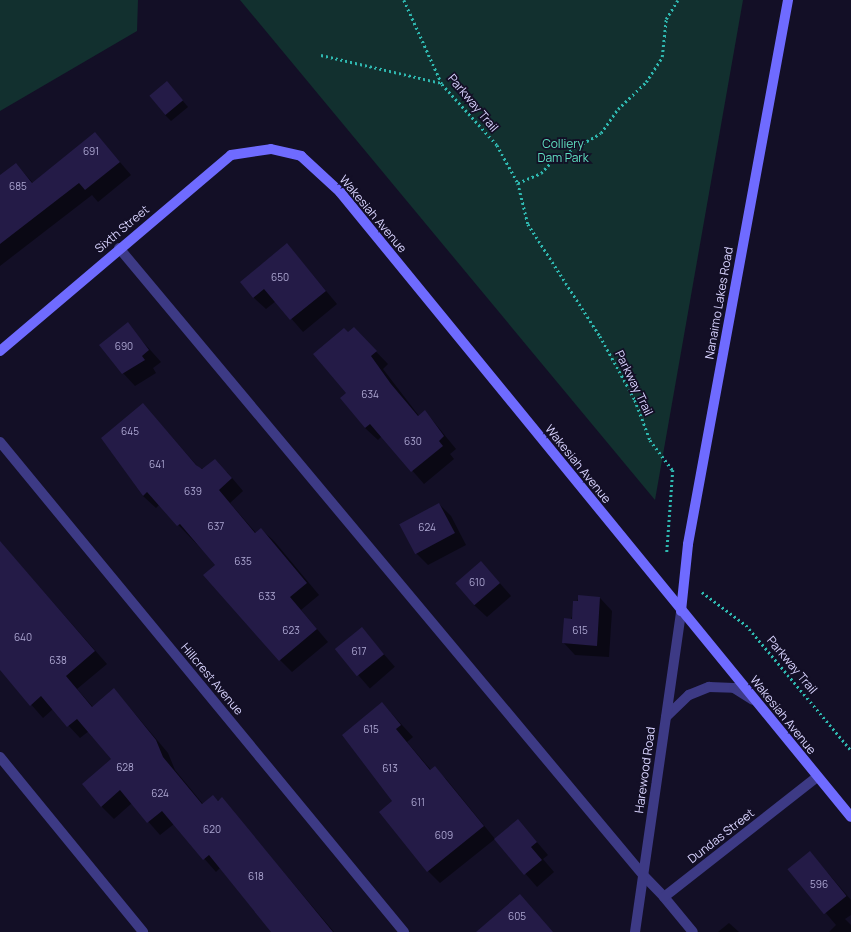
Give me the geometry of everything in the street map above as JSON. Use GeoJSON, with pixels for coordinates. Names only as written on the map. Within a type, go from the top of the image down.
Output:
{"type":"FeatureCollection","features":[{"type":"Feature","properties":{"kind":"street","name":"Nanaimo Lakes Road"},"geometry":{"type":"LineString","coordinates":[[681,611],[685,572],[788,0]]}},
{"type":"Feature","properties":{"kind":"street","name":"Sixth Street"},"geometry":{"type":"LineString","coordinates":[[0,352],[119,248],[231,155],[271,149]]}},
{"type":"Feature","properties":{"kind":"street","name":"Wakesiah Avenue"},"geometry":{"type":"LineString","coordinates":[[271,149],[301,156],[340,192],[756,703],[851,817]]}},
{"type":"Feature","properties":{"kind":"street"},"geometry":{"type":"LineString","coordinates":[[119,248],[693,932]]}},
{"type":"Feature","properties":{"kind":"street","name":"Hillcrest Avenue"},"geometry":{"type":"LineString","coordinates":[[0,442],[404,932]]}},
{"type":"Feature","properties":{"kind":"street","name":"Harewood Road"},"geometry":{"type":"LineString","coordinates":[[635,932],[681,611]]}},
{"type":"Feature","properties":{"kind":"street"},"geometry":{"type":"LineString","coordinates":[[666,717],[689,695],[709,687],[734,688],[756,703]]}},
{"type":"Feature","properties":{"kind":"street"},"geometry":{"type":"LineString","coordinates":[[0,758],[143,932]]}},
{"type":"Feature","properties":{"kind":"street","name":"Dundas Street"},"geometry":{"type":"LineString","coordinates":[[664,897],[817,777]]}},
{"type":"Feature","properties":{"kind":"path","name":"Parkway Trail"},"geometry":{"type":"LineString","coordinates":[[404,0],[442,84],[497,145],[518,183],[528,224],[600,336],[635,400],[650,440],[673,470],[665,549],[702,593],[746,625],[851,750]]}},
{"type":"Feature","properties":{"kind":"path"},"geometry":{"type":"LineString","coordinates":[[518,183],[541,173],[552,161],[601,133],[618,109],[646,82],[662,57],[666,20],[678,0]]}},
{"type":"Feature","properties":{"kind":"path"},"geometry":{"type":"LineString","coordinates":[[321,55],[442,84]]}},
{"type":"Feature","properties":{"kind":"green space"},"geometry":{"type":"Polygon","coordinates":[[[0,0],[138,0],[137,31],[0,111],[0,0]]]}},
{"type":"Feature","properties":{"kind":"green space","name":"Colliery Dam Park"},"geometry":{"type":"Polygon","coordinates":[[[240,0],[743,0],[655,500],[240,0]]]}},
{"type":"Feature","properties":{"kind":"building"},"geometry":{"type":"Polygon","coordinates":[[[167,81],[183,100],[165,115],[149,96],[167,81]]]}},
{"type":"Feature","properties":{"kind":"building"},"geometry":{"type":"Polygon","coordinates":[[[95,132],[120,162],[85,190],[79,183],[0,244],[0,175],[16,163],[32,183],[95,132]]]}},
{"type":"Feature","properties":{"kind":"building"},"geometry":{"type":"Polygon","coordinates":[[[287,243],[326,291],[290,320],[264,289],[253,298],[240,282],[287,243]]]}},
{"type":"Feature","properties":{"kind":"building"},"geometry":{"type":"Polygon","coordinates":[[[128,322],[149,350],[142,356],[145,360],[122,374],[99,345],[128,322]]]}},
{"type":"Feature","properties":{"kind":"building"},"geometry":{"type":"Polygon","coordinates":[[[354,327],[377,351],[371,356],[391,384],[418,416],[425,410],[444,436],[439,441],[443,446],[411,472],[370,424],[365,428],[340,398],[346,393],[313,354],[344,328],[348,332],[354,327]]]}},
{"type":"Feature","properties":{"kind":"building"},"geometry":{"type":"Polygon","coordinates":[[[143,403],[196,465],[202,469],[215,459],[232,478],[219,490],[255,533],[261,528],[307,583],[290,597],[317,629],[279,661],[203,575],[215,565],[180,524],[177,526],[147,492],[143,496],[101,438],[143,403]]]}},
{"type":"Feature","properties":{"kind":"building"},"geometry":{"type":"Polygon","coordinates":[[[439,503],[455,533],[415,554],[399,524],[439,503]]]}},
{"type":"Feature","properties":{"kind":"building"},"geometry":{"type":"Polygon","coordinates":[[[0,541],[95,651],[66,676],[92,707],[114,688],[156,740],[163,757],[202,804],[213,795],[218,801],[222,797],[333,932],[271,932],[209,855],[203,860],[162,811],[147,823],[120,790],[101,807],[82,784],[111,759],[77,719],[67,727],[41,696],[30,706],[0,670],[0,541]]]}},
{"type":"Feature","properties":{"kind":"building"},"geometry":{"type":"Polygon","coordinates":[[[481,561],[500,583],[474,605],[455,583],[481,561]]]}},
{"type":"Feature","properties":{"kind":"building"},"geometry":{"type":"Polygon","coordinates":[[[578,595],[600,597],[597,646],[562,643],[564,618],[572,619],[573,601],[578,601],[578,595]]]}},
{"type":"Feature","properties":{"kind":"building"},"geometry":{"type":"Polygon","coordinates":[[[362,627],[384,654],[357,676],[335,649],[362,627]]]}},
{"type":"Feature","properties":{"kind":"building"},"geometry":{"type":"Polygon","coordinates":[[[382,702],[401,725],[396,729],[430,770],[435,766],[484,826],[427,872],[379,812],[392,801],[342,735],[382,702]]]}},
{"type":"Feature","properties":{"kind":"building"},"geometry":{"type":"Polygon","coordinates":[[[518,819],[537,842],[531,847],[542,860],[524,875],[494,839],[518,819]]]}},
{"type":"Feature","properties":{"kind":"building"},"geometry":{"type":"Polygon","coordinates":[[[810,851],[847,896],[824,914],[787,869],[810,851]]]}},
{"type":"Feature","properties":{"kind":"building"},"geometry":{"type":"Polygon","coordinates":[[[520,894],[553,932],[476,932],[520,894]]]}}]}
